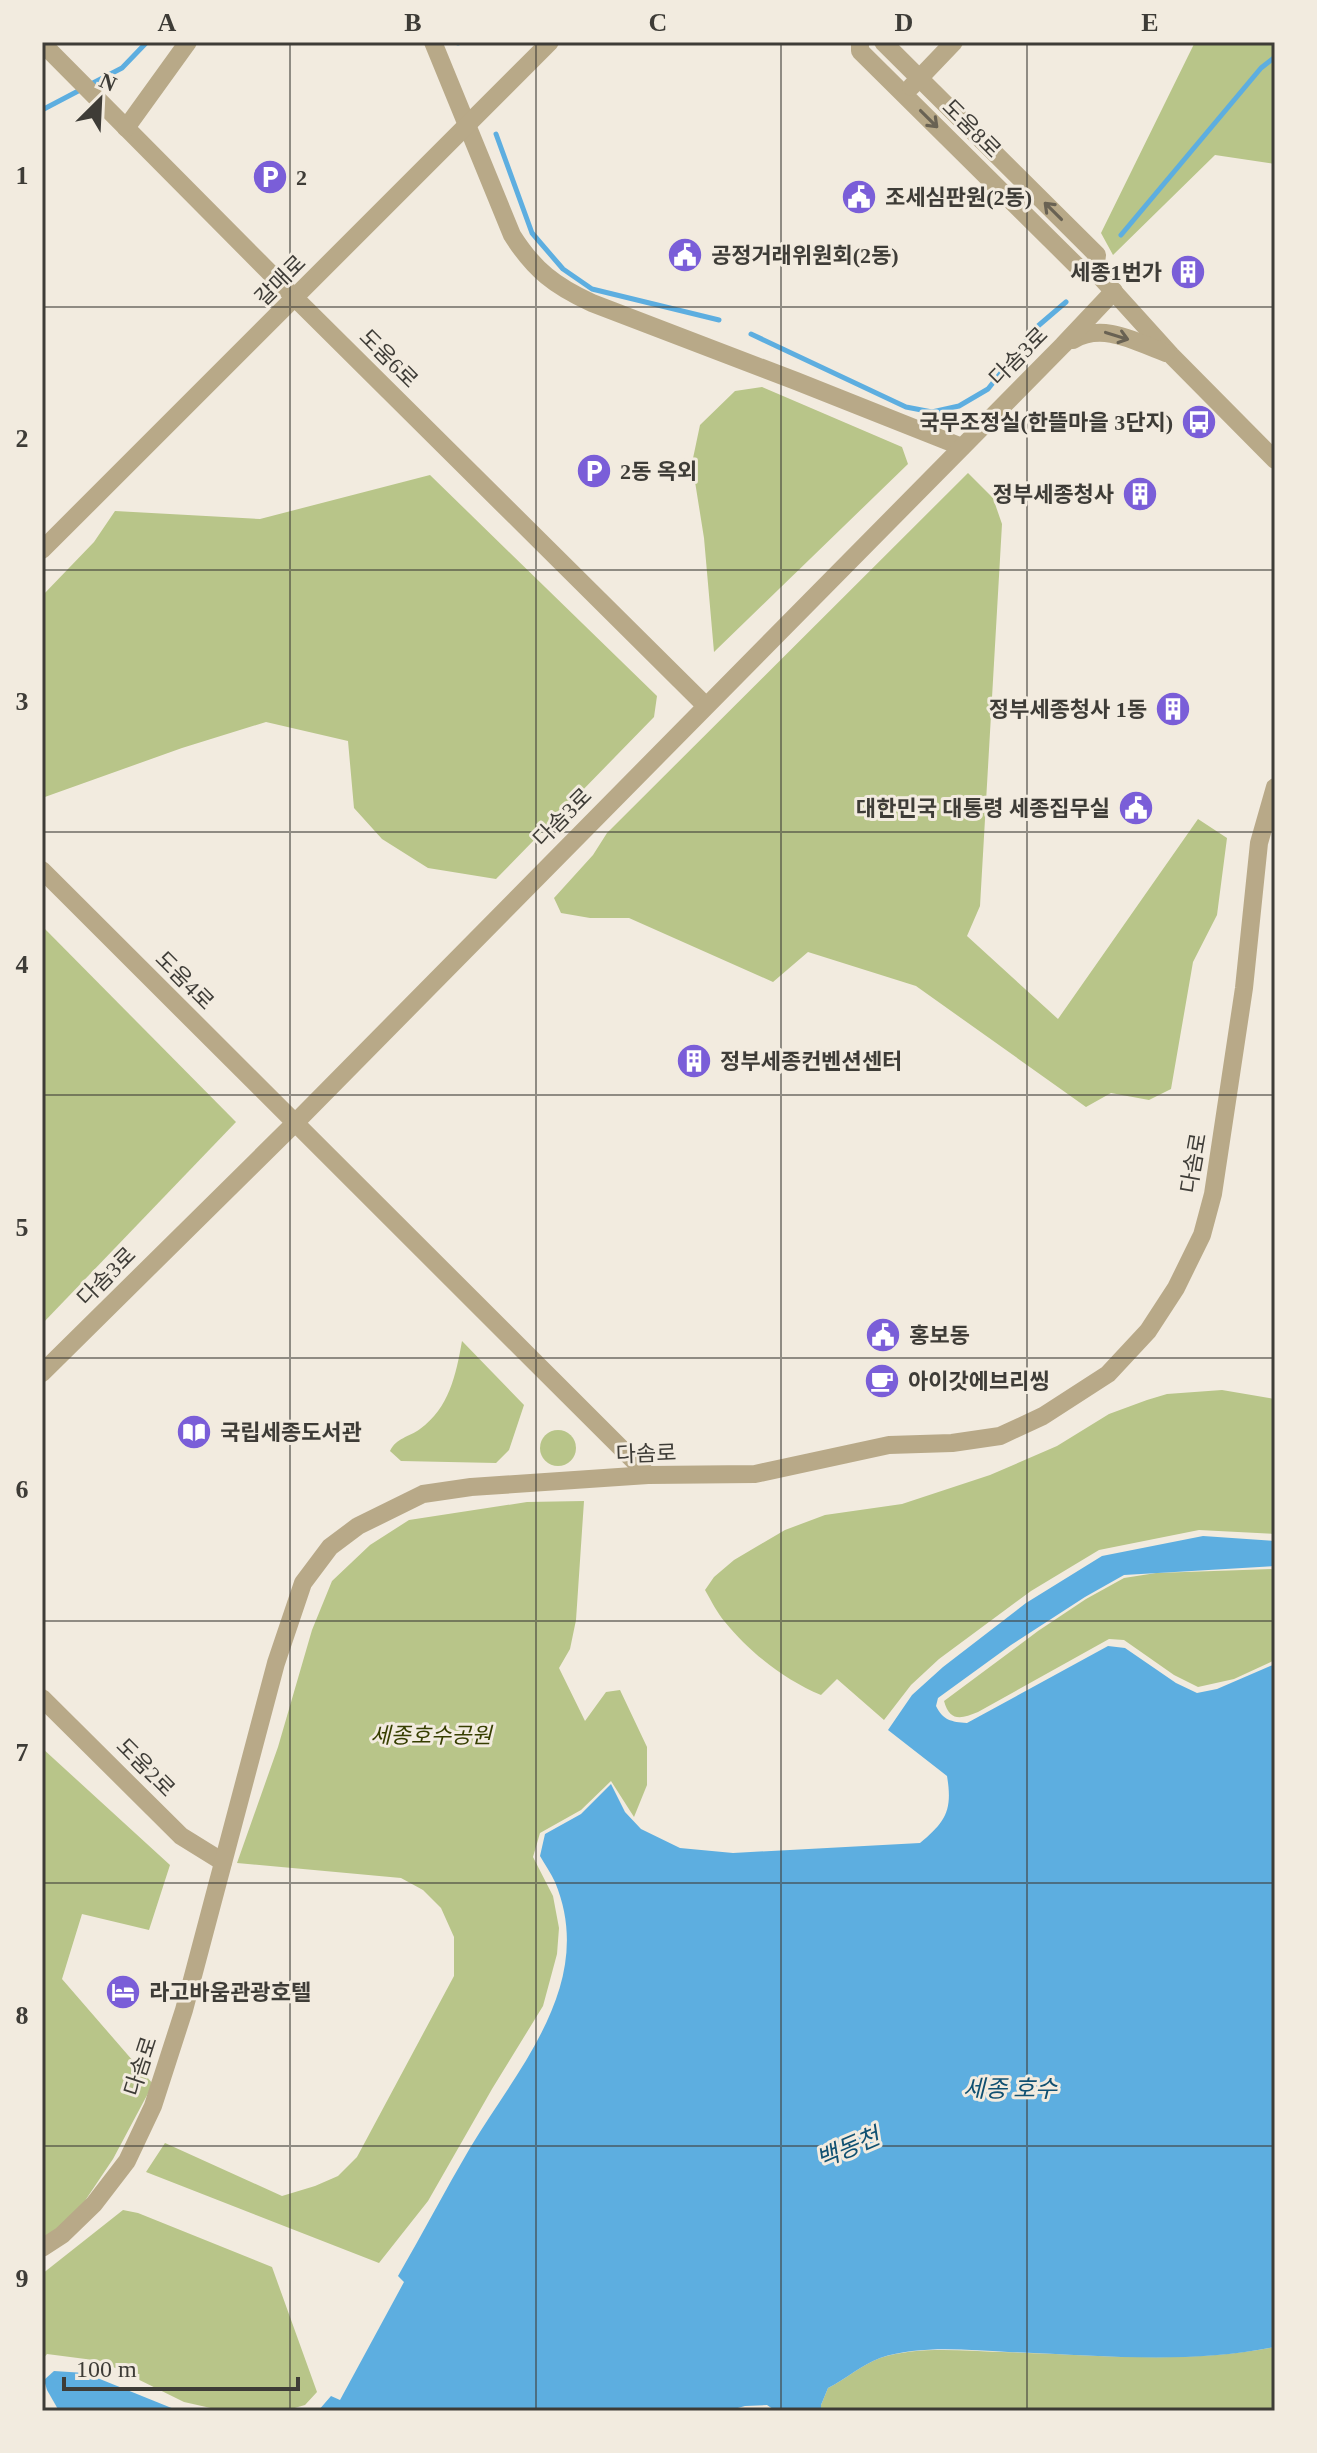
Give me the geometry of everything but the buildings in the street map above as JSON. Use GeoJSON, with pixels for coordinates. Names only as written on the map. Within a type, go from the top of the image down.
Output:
{"type":"FeatureCollection","features":[{"type":"Feature","properties":{"kind":"street"},"geometry":{"type":"LineString","coordinates":[[126,128],[188,42]]}},
{"type":"Feature","properties":{"kind":"street"},"geometry":{"type":"LineString","coordinates":[[433,42],[512,235],[535,266],[563,290],[962,447]]}},
{"type":"Feature","properties":{"kind":"street","name":"갈매로"},"geometry":{"type":"LineString","coordinates":[[42,550],[550,42]]}},
{"type":"Feature","properties":{"kind":"street","name":"도움8로"},"geometry":{"type":"LineString","coordinates":[[860,42],[860,51],[1080,269],[1095,271],[1171,355],[1275,460]]}},
{"type":"Feature","properties":{"kind":"street","name":"도움8로"},"geometry":{"type":"LineString","coordinates":[[883,42],[1097,255],[1095,271]]}},
{"type":"Feature","properties":{"kind":"street"},"geometry":{"type":"LineString","coordinates":[[904,95],[954,42]]}},
{"type":"Feature","properties":{"kind":"street","name":"도움6로"},"geometry":{"type":"LineString","coordinates":[[42,43],[705,705]]}},
{"type":"Feature","properties":{"kind":"street","name":"다솜3로"},"geometry":{"type":"LineString","coordinates":[[42,1373],[294,1124],[1114,291]]}},
{"type":"Feature","properties":{"kind":"street"},"geometry":{"type":"LineString","coordinates":[[1063,345],[1082,334],[1101,331],[1171,355]]}},
{"type":"Feature","properties":{"kind":"street","name":"다솜로"},"geometry":{"type":"LineString","coordinates":[[42,2248],[62,2235],[94,2204],[127,2161],[153,2106],[184,2010],[276,1663],[303,1583],[330,1547],[358,1526],[423,1494],[471,1487],[648,1475],[755,1474],[889,1445],[952,1443],[1000,1436],[1043,1416],[1108,1374],[1148,1331],[1176,1288],[1202,1235],[1213,1194],[1244,988],[1259,843],[1275,787]]}},
{"type":"Feature","properties":{"kind":"street","name":"도움4로"},"geometry":{"type":"LineString","coordinates":[[42,870],[648,1475]]}},
{"type":"Feature","properties":{"kind":"street","name":"도움2로"},"geometry":{"type":"LineString","coordinates":[[42,1698],[181,1836],[223,1862]]}},
{"type":"Feature","properties":{"kind":"green space"},"geometry":{"type":"Polygon","coordinates":[[[1195,42],[1275,42],[1275,164],[1215,155],[1113,255],[1101,233],[1195,42]]]}},
{"type":"Feature","properties":{"kind":"green space"},"geometry":{"type":"Polygon","coordinates":[[[762,387],[902,447],[908,464],[714,652],[704,538],[692,463],[700,425],[735,391],[762,387]]]}},
{"type":"Feature","properties":{"kind":"green space"},"geometry":{"type":"Polygon","coordinates":[[[968,473],[993,498],[1002,524],[980,906],[967,936],[1058,1019],[1198,819],[1227,838],[1217,915],[1193,962],[1171,1089],[1149,1100],[1111,1093],[1086,1107],[916,986],[808,952],[773,982],[629,918],[590,918],[561,913],[554,898],[593,855],[607,833],[968,473]]]}},
{"type":"Feature","properties":{"kind":"green space"},"geometry":{"type":"Polygon","coordinates":[[[430,475],[657,696],[654,717],[496,879],[428,868],[382,839],[354,808],[348,741],[266,722],[42,798],[42,596],[94,542],[115,511],[260,519],[430,475]]]}},
{"type":"Feature","properties":{"kind":"green space"},"geometry":{"type":"Polygon","coordinates":[[[42,926],[236,1122],[42,1324],[42,926]]]}},
{"type":"Feature","properties":{"kind":"green space"},"geometry":{"type":"Polygon","coordinates":[[[462,1341],[524,1405],[509,1450],[496,1463],[401,1461],[390,1451],[396,1443],[430,1421],[438,1411],[450,1390],[462,1341]]]}},
{"type":"Feature","properties":{"kind":"green space"},"geometry":{"type":"Polygon","coordinates":[[[1222,1390],[1275,1399],[1275,1534],[1199,1530],[1099,1550],[1031,1591],[939,1659],[911,1685],[884,1720],[837,1679],[821,1695],[768,1664],[725,1622],[705,1590],[714,1577],[734,1560],[785,1530],[825,1515],[902,1504],[990,1475],[1057,1446],[1109,1414],[1147,1400],[1167,1394],[1222,1390]]]}},
{"type":"Feature","properties":{"kind":"green space"},"geometry":{"type":"Polygon","coordinates":[[[558,1430],[571,1435],[576,1448],[571,1461],[558,1466],[545,1461],[540,1448],[545,1435],[558,1430]]]}},
{"type":"Feature","properties":{"kind":"green space","name":"세종호수공원"},"geometry":{"type":"Polygon","coordinates":[[[584,1501],[576,1620],[570,1649],[559,1668],[585,1721],[606,1692],[620,1690],[647,1747],[647,1785],[634,1817],[611,1781],[581,1810],[540,1833],[533,1857],[553,1896],[559,1928],[557,1954],[543,2006],[428,2201],[379,2263],[146,2172],[165,2143],[282,2196],[338,2176],[357,2157],[454,1976],[454,1937],[441,1908],[423,1890],[401,1878],[237,1863],[278,1747],[312,1630],[332,1581],[370,1545],[409,1520],[527,1502],[584,1501]]]}},
{"type":"Feature","properties":{"kind":"green space"},"geometry":{"type":"Polygon","coordinates":[[[1275,1569],[1275,1660],[1234,1679],[1198,1687],[1174,1675],[1124,1640],[1109,1639],[978,1712],[957,1717],[946,1708],[944,1701],[1038,1631],[1124,1578],[1156,1573],[1275,1569]]]}},
{"type":"Feature","properties":{"kind":"green space"},"geometry":{"type":"Polygon","coordinates":[[[42,1748],[170,1865],[149,1930],[82,1914],[62,1979],[153,2084],[113,2159],[62,2235],[42,2245],[42,1748]]]}},
{"type":"Feature","properties":{"kind":"green space"},"geometry":{"type":"Polygon","coordinates":[[[123,2210],[138,2213],[272,2267],[317,2392],[305,2405],[284,2411],[224,2411],[184,2402],[101,2361],[47,2354],[42,2360],[42,2274],[123,2210]]]}},
{"type":"Feature","properties":{"kind":"green space"},"geometry":{"type":"Polygon","coordinates":[[[1275,2347],[1275,2411],[821,2411],[828,2388],[873,2361],[895,2354],[956,2350],[1173,2357],[1208,2356],[1275,2347]]]}},
{"type":"Feature","properties":{"kind":"water","name":"세종 호수"},"geometry":{"type":"Polygon","coordinates":[[[1203,1536],[1275,1541],[1275,1566],[1124,1575],[1011,1645],[938,1698],[936,1706],[948,1719],[967,1723],[1108,1646],[1125,1648],[1176,1683],[1197,1693],[1217,1689],[1275,1664],[1275,2347],[1242,2353],[1175,2357],[911,2351],[873,2361],[828,2388],[821,2411],[776,2411],[767,2405],[727,2411],[318,2411],[331,2396],[340,2400],[404,2282],[398,2276],[470,2148],[546,2023],[559,1989],[566,1955],[565,1919],[555,1882],[540,1856],[545,1834],[581,1814],[611,1784],[625,1812],[641,1829],[680,1848],[733,1853],[920,1843],[936,1829],[945,1815],[949,1788],[947,1776],[888,1730],[912,1695],[1026,1603],[1102,1556],[1203,1536]]]}},
{"type":"Feature","properties":{"kind":"water"},"geometry":{"type":"Polygon","coordinates":[[[54,2371],[85,2373],[179,2411],[59,2411],[44,2380],[54,2371]]]}},
{"type":"Feature","properties":{"kind":"waterway"},"geometry":{"type":"LineString","coordinates":[[91,84],[122,68],[147,42]]}},
{"type":"Feature","properties":{"kind":"waterway"},"geometry":{"type":"LineString","coordinates":[[1121,235],[1261,68],[1275,57]]}},
{"type":"Feature","properties":{"kind":"waterway"},"geometry":{"type":"LineString","coordinates":[[42,110],[82,89]]}},
{"type":"Feature","properties":{"kind":"waterway"},"geometry":{"type":"LineString","coordinates":[[496,134],[532,233],[563,269],[592,289],[719,320]]}},
{"type":"Feature","properties":{"kind":"waterway"},"geometry":{"type":"LineString","coordinates":[[751,334],[906,407],[932,412],[959,406],[988,389],[1038,326],[1066,302]]}},
{"type":"Feature","properties":{"kind":"place","name":"2"},"geometry":{"type":"Point","coordinates":[270,177]}},
{"type":"Feature","properties":{"kind":"place","name":"조세심판원(2동)"},"geometry":{"type":"Point","coordinates":[859,197]}},
{"type":"Feature","properties":{"kind":"place","name":"공정거래위원회(2동)"},"geometry":{"type":"Point","coordinates":[685,255]}},
{"type":"Feature","properties":{"kind":"place","name":"세종1번가"},"geometry":{"type":"Point","coordinates":[1188,272]}},
{"type":"Feature","properties":{"kind":"place","name":"국무조정실(한뜰마을 3단지)"},"geometry":{"type":"Point","coordinates":[1199,422]}},
{"type":"Feature","properties":{"kind":"place","name":"2동 옥외"},"geometry":{"type":"Point","coordinates":[594,471]}},
{"type":"Feature","properties":{"kind":"place","name":"정부세종청사"},"geometry":{"type":"Point","coordinates":[1140,494]}},
{"type":"Feature","properties":{"kind":"place","name":"정부세종청사 1동"},"geometry":{"type":"Point","coordinates":[1173,709]}},
{"type":"Feature","properties":{"kind":"place","name":"대한민국 대통령 세종집무실"},"geometry":{"type":"Point","coordinates":[1136,808]}},
{"type":"Feature","properties":{"kind":"place","name":"정부세종컨벤션센터"},"geometry":{"type":"Point","coordinates":[694,1061]}},
{"type":"Feature","properties":{"kind":"place","name":"홍보동"},"geometry":{"type":"Point","coordinates":[883,1335]}},
{"type":"Feature","properties":{"kind":"place","name":"아이갓에브리씽"},"geometry":{"type":"Point","coordinates":[882,1381]}},
{"type":"Feature","properties":{"kind":"place","name":"국립세종도서관"},"geometry":{"type":"Point","coordinates":[194,1432]}},
{"type":"Feature","properties":{"kind":"place","name":"라고바움관광호텔"},"geometry":{"type":"Point","coordinates":[123,1992]}},
{"type":"Feature","properties":{"kind":"water label","name":"백동천"},"geometry":{"type":"Point","coordinates":[848,2148]}}]}
